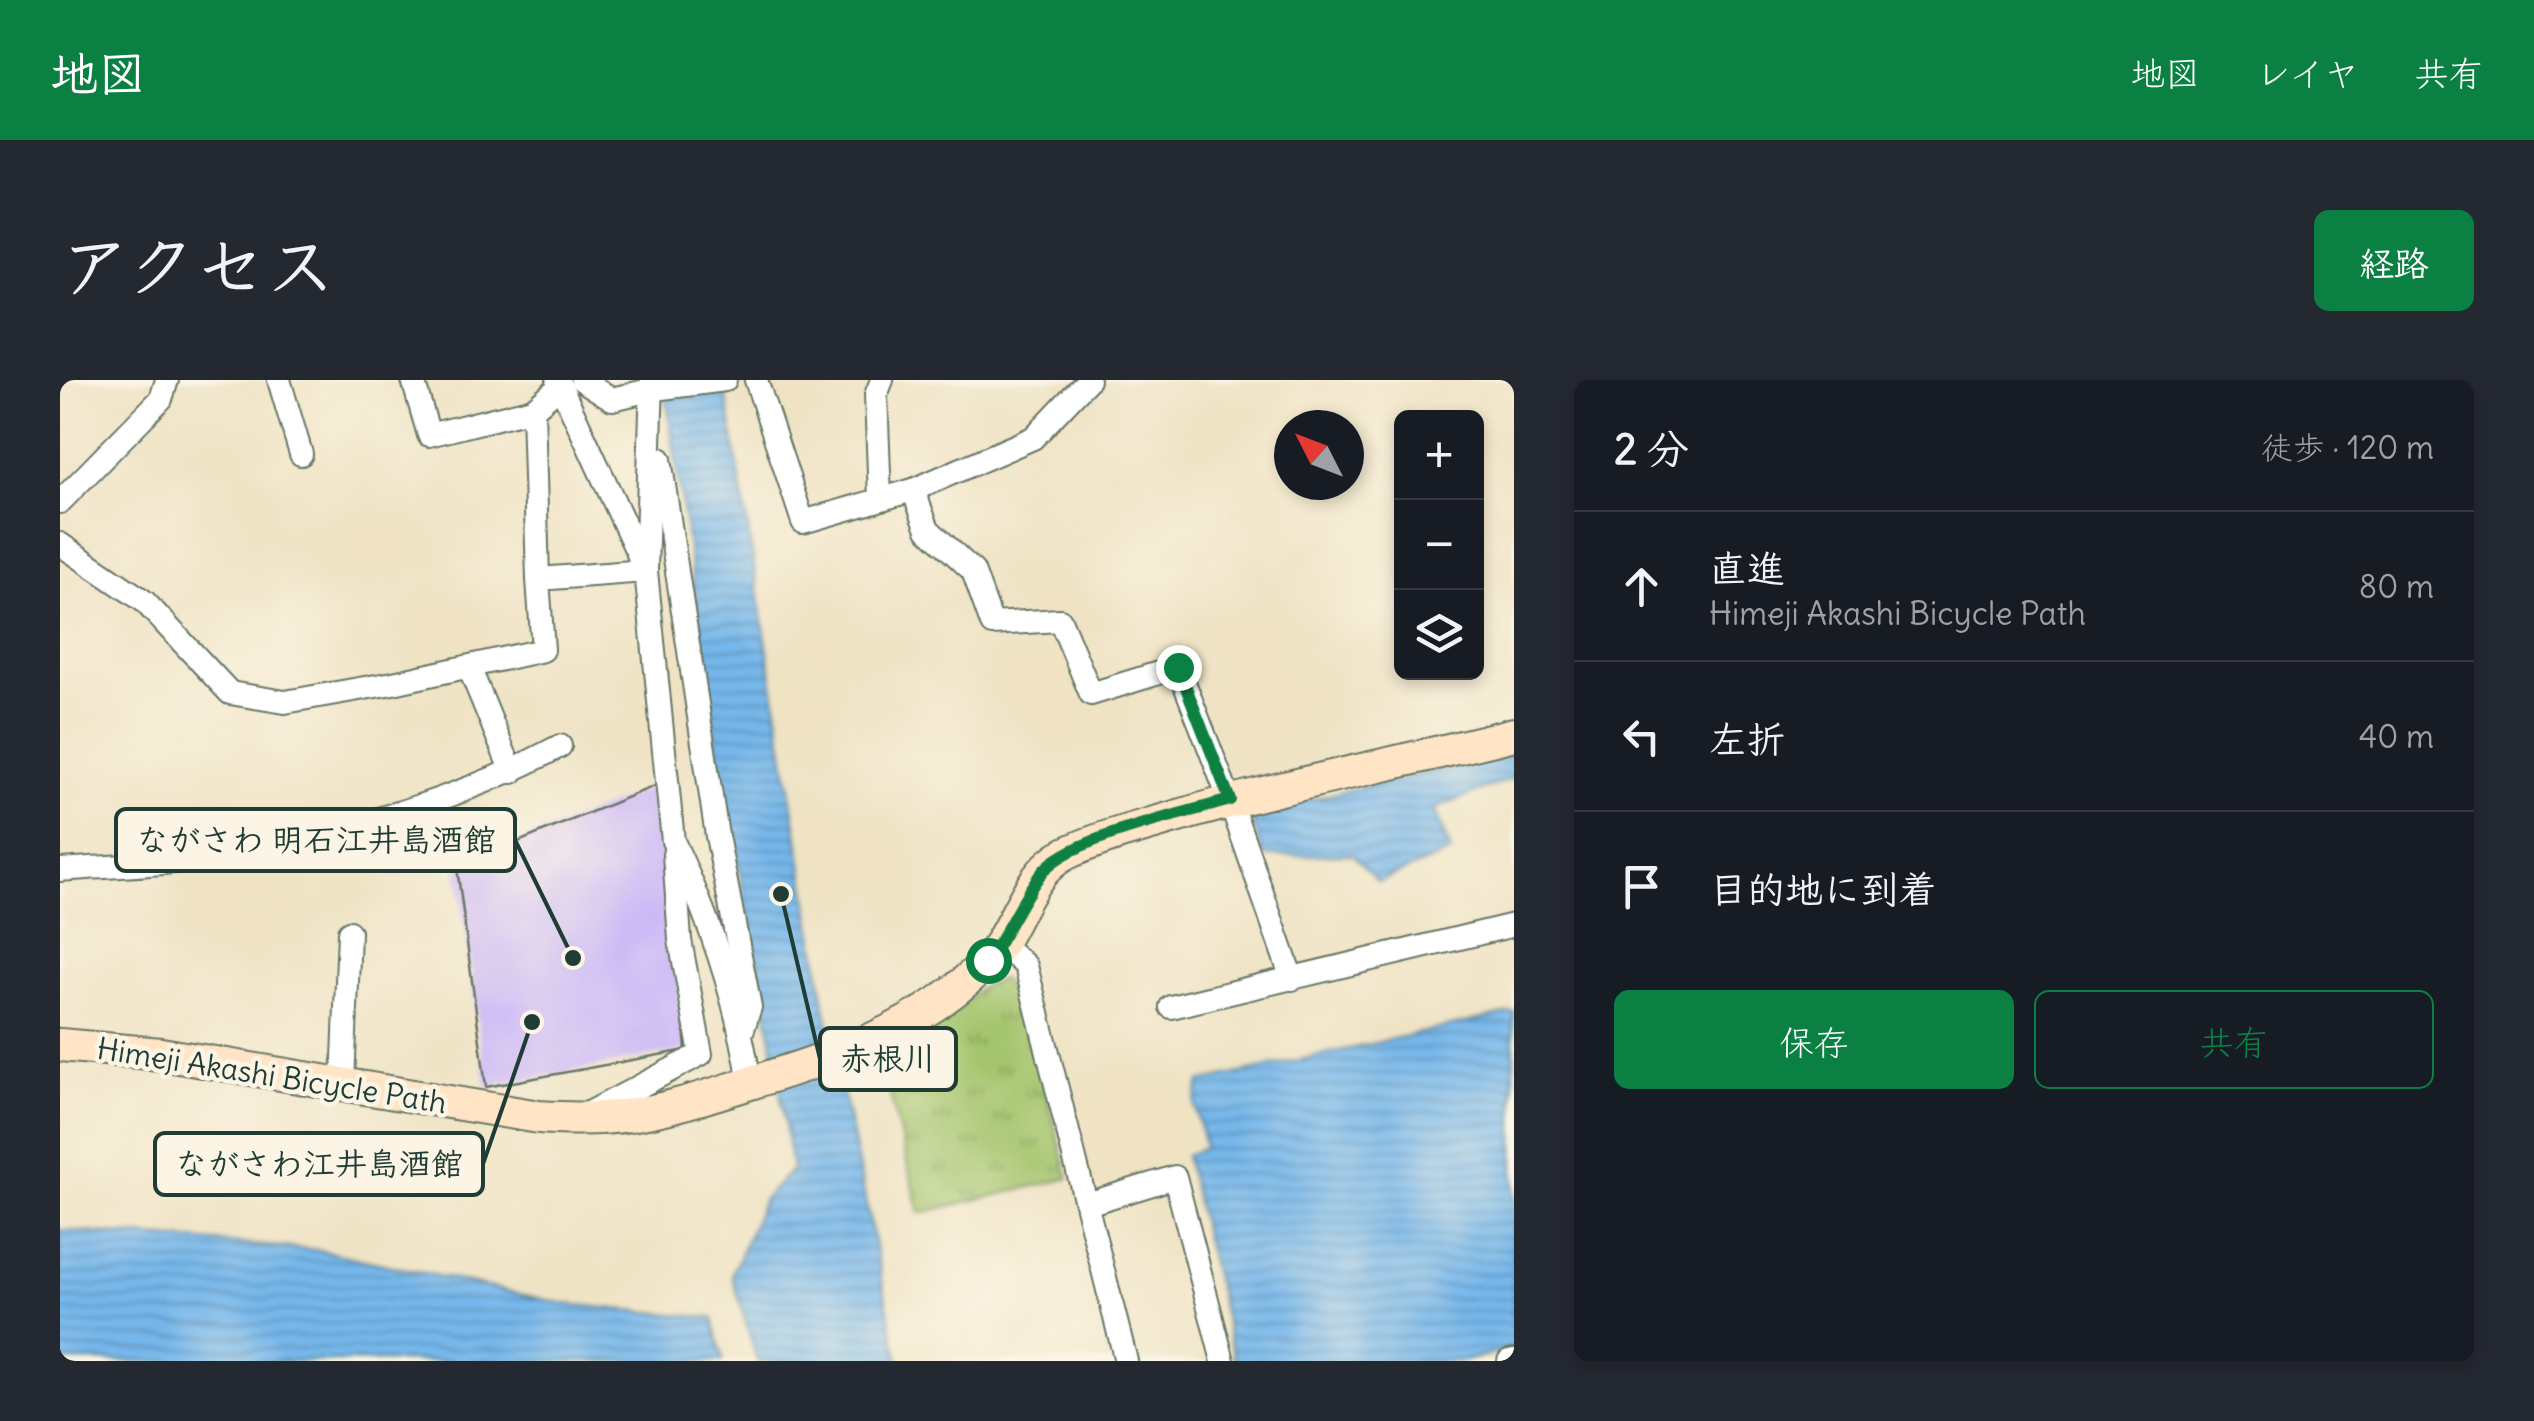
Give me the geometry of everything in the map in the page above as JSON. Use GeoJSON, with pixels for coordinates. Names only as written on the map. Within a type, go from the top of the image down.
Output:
{"type":"FeatureCollection","features":[{"type":"Feature","properties":{"kind":"main road","name":"Himeji Akashi Bicycle Path"},"geometry":{"type":"LineString","coordinates":[[60,1045],[162,1054],[539,1117],[626,1116],[664,1108],[845,1051],[901,1026],[946,997],[988,960],[1035,881],[1064,854],[1230,800],[1514,734]]}},
{"type":"Feature","properties":{"kind":"street"},"geometry":{"type":"LineString","coordinates":[[60,502],[161,398],[167,380]]}},
{"type":"Feature","properties":{"kind":"street"},"geometry":{"type":"LineString","coordinates":[[279,380],[301,454]]}},
{"type":"Feature","properties":{"kind":"street"},"geometry":{"type":"LineString","coordinates":[[413,380],[429,434],[533,409],[567,382]]}},
{"type":"Feature","properties":{"kind":"street"},"geometry":{"type":"LineString","coordinates":[[567,382],[612,399],[725,380]]}},
{"type":"Feature","properties":{"kind":"street"},"geometry":{"type":"LineString","coordinates":[[756,380],[803,522],[913,490],[1032,438],[1088,380]]}},
{"type":"Feature","properties":{"kind":"street"},"geometry":{"type":"LineString","coordinates":[[880,499],[876,396],[882,380]]}},
{"type":"Feature","properties":{"kind":"street"},"geometry":{"type":"LineString","coordinates":[[567,382],[646,570]]}},
{"type":"Feature","properties":{"kind":"street"},"geometry":{"type":"LineString","coordinates":[[578,1119],[701,1054],[680,940],[646,570],[653,393]]}},
{"type":"Feature","properties":{"kind":"street"},"geometry":{"type":"LineString","coordinates":[[653,393],[717,836],[750,1007],[742,1032]]}},
{"type":"Feature","properties":{"kind":"street"},"geometry":{"type":"LineString","coordinates":[[60,544],[144,601],[230,693],[286,702],[543,650],[533,409]]}},
{"type":"Feature","properties":{"kind":"street"},"geometry":{"type":"LineString","coordinates":[[913,490],[928,529],[973,571],[992,624],[1060,620],[1091,694],[1178,667],[1230,800],[1292,979]]}},
{"type":"Feature","properties":{"kind":"street"},"geometry":{"type":"LineString","coordinates":[[538,580],[646,570]]}},
{"type":"Feature","properties":{"kind":"street"},"geometry":{"type":"LineString","coordinates":[[469,666],[512,772]]}},
{"type":"Feature","properties":{"kind":"street"},"geometry":{"type":"LineString","coordinates":[[60,870],[202,859],[356,826],[512,772],[560,746]]}},
{"type":"Feature","properties":{"kind":"street"},"geometry":{"type":"LineString","coordinates":[[673,841],[692,882],[758,1081]]}},
{"type":"Feature","properties":{"kind":"street"},"geometry":{"type":"LineString","coordinates":[[1171,1007],[1514,925]]}},
{"type":"Feature","properties":{"kind":"street"},"geometry":{"type":"LineString","coordinates":[[343,1084],[349,932]]}},
{"type":"Feature","properties":{"kind":"street"},"geometry":{"type":"LineString","coordinates":[[1000,943],[1026,966],[1126,1361]]}},
{"type":"Feature","properties":{"kind":"street"},"geometry":{"type":"LineString","coordinates":[[1087,1204],[1175,1177],[1223,1361]]}},
{"type":"Feature","properties":{"kind":"green space"},"geometry":{"type":"Polygon","coordinates":[[[1001,979],[1023,1004],[1069,1178],[920,1213],[882,1063],[956,1010],[981,987],[1001,979]]]}},
{"type":"Feature","properties":{"kind":"water"},"geometry":{"type":"Polygon","coordinates":[[[664,380],[724,380],[826,1011],[899,1361],[757,1361],[732,1274],[763,1200],[792,1169],[773,1045],[720,769],[664,380]]]}},
{"type":"Feature","properties":{"kind":"water"},"geometry":{"type":"Polygon","coordinates":[[[1514,752],[1514,778],[1434,809],[1451,852],[1378,882],[1352,854],[1263,856],[1252,818],[1255,812],[1514,752]]]}},
{"type":"Feature","properties":{"kind":"water"},"geometry":{"type":"Polygon","coordinates":[[[1514,1012],[1514,1349],[1463,1361],[1235,1361],[1185,1156],[1204,1148],[1195,1104],[1200,1082],[1514,1012]]]}},
{"type":"Feature","properties":{"kind":"water"},"geometry":{"type":"Polygon","coordinates":[[[60,1230],[318,1250],[565,1304],[713,1318],[723,1361],[60,1361],[60,1230]]]}},
{"type":"Feature","properties":{"kind":"building"},"geometry":{"type":"Polygon","coordinates":[[[662,783],[686,1050],[486,1087],[457,867],[662,783]]]}},
{"type":"Feature","properties":{"kind":"place","name":"赤根川"},"geometry":{"type":"Point","coordinates":[781,894]}},
{"type":"Feature","properties":{"kind":"place","name":"ながさわ 明石江井島酒館"},"geometry":{"type":"Point","coordinates":[573,958]}},
{"type":"Feature","properties":{"kind":"place","name":"ながさわ江井島酒館"},"geometry":{"type":"Point","coordinates":[532,1022]}},
{"type":"Feature","properties":{"kind":"route"},"geometry":{"type":"LineString","coordinates":[[988,960],[1035,881],[1064,854],[1230,800],[1178,667]]}}]}
